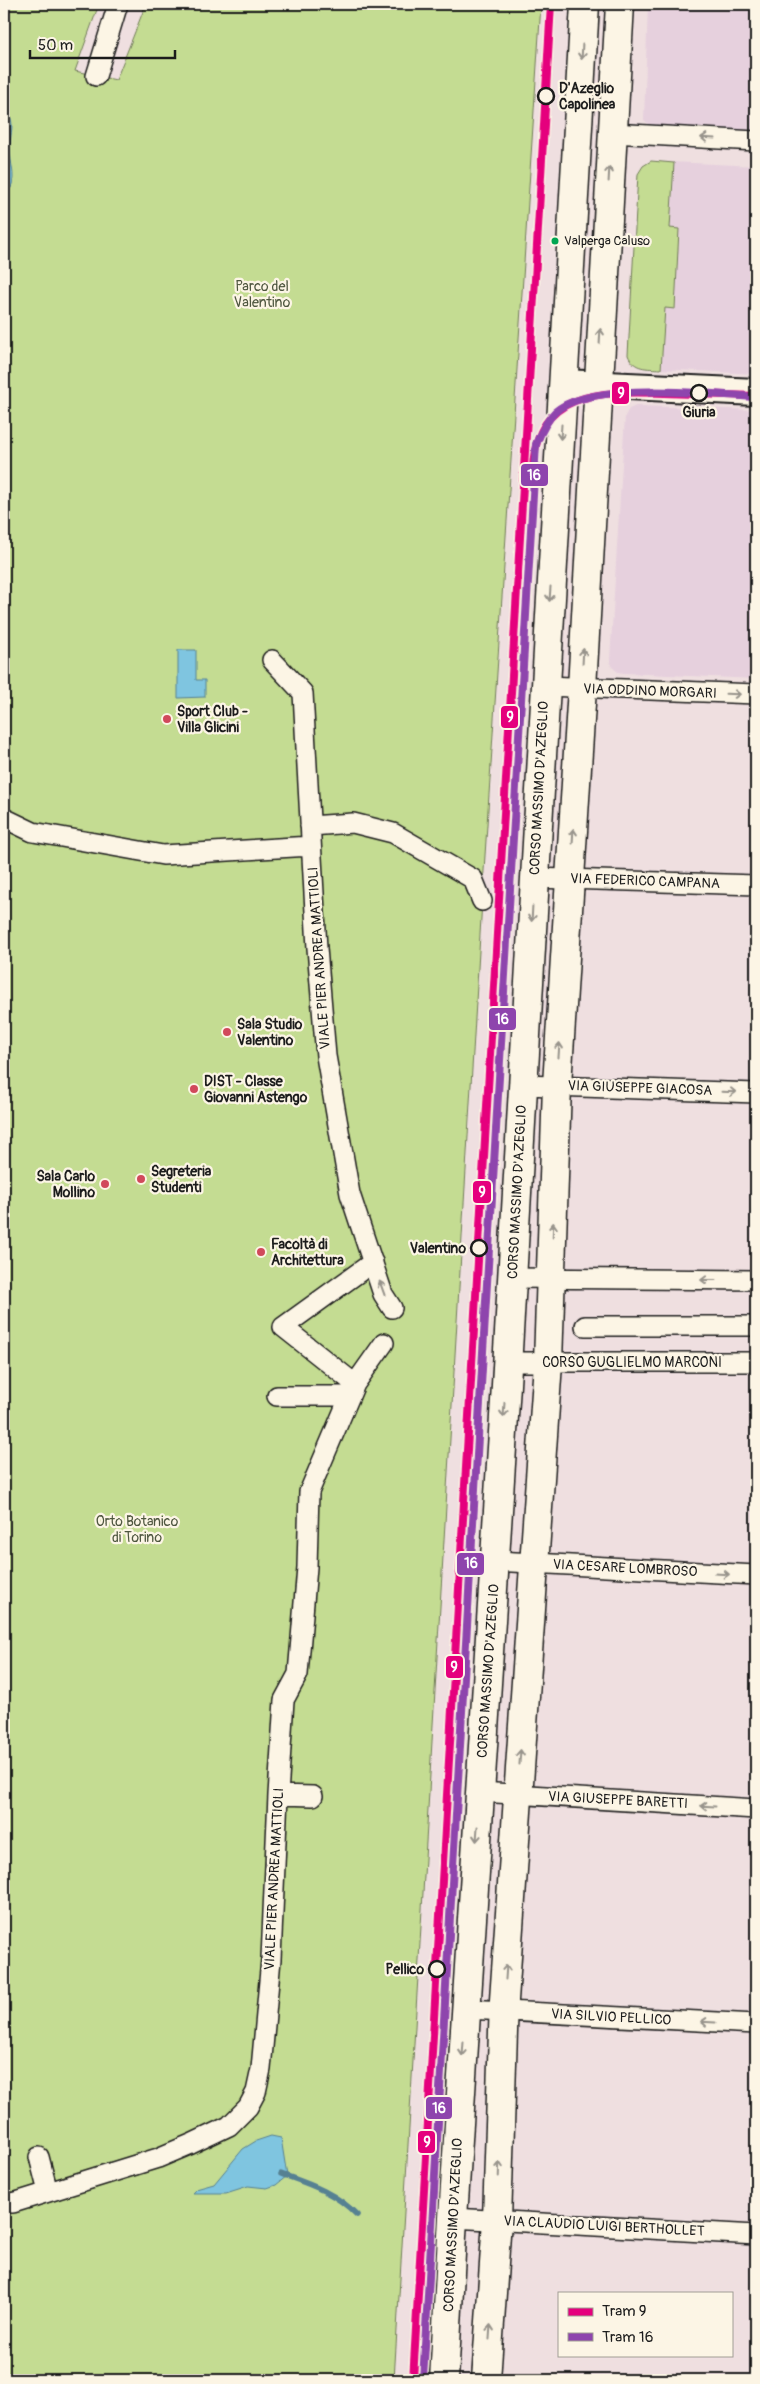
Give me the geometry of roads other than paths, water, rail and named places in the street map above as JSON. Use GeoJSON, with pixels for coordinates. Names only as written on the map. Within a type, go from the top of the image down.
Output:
{"type":"FeatureCollection","features":[{"type":"Feature","properties":{"kind":"main road","name":"CORSO MASSIMO D'AZEGLIO"},"geometry":{"type":"LineString","coordinates":[[444,2380],[512,1278],[585,4]]}},
{"type":"Feature","properties":{"kind":"main road"},"geometry":{"type":"LineString","coordinates":[[486,2380],[497,2220],[504,2011],[517,1794],[548,1363],[557,1085],[582,688],[620,4]]}},
{"type":"Feature","properties":{"kind":"street"},"geometry":{"type":"LineString","coordinates":[[96,76],[118,4]]}},
{"type":"Feature","properties":{"kind":"street"},"geometry":{"type":"LineString","coordinates":[[612,133],[756,141]]}},
{"type":"Feature","properties":{"kind":"street"},"geometry":{"type":"LineString","coordinates":[[564,383],[756,392]]}},
{"type":"Feature","properties":{"kind":"street","name":"VIALE PIER ANDREA MATTIOLI"},"geometry":{"type":"LineString","coordinates":[[272,660],[303,693],[311,846],[326,1056],[350,1194],[384,1294],[392,1308]]}},
{"type":"Feature","properties":{"kind":"street","name":"VIA ODDINO MORGARI"},"geometry":{"type":"LineString","coordinates":[[545,686],[756,694]]}},
{"type":"Feature","properties":{"kind":"street"},"geometry":{"type":"LineString","coordinates":[[4,818],[34,832],[163,854],[311,846]]}},
{"type":"Feature","properties":{"kind":"street"},"geometry":{"type":"LineString","coordinates":[[310,826],[353,823],[393,833],[474,879],[482,901]]}},
{"type":"Feature","properties":{"kind":"street","name":"VIA FEDERICO CAMPANA"},"geometry":{"type":"LineString","coordinates":[[534,878],[756,885]]}},
{"type":"Feature","properties":{"kind":"street","name":"VIA GIUSEPPE GIACOSA"},"geometry":{"type":"LineString","coordinates":[[523,1085],[756,1093]]}},
{"type":"Feature","properties":{"kind":"street"},"geometry":{"type":"LineString","coordinates":[[352,1390],[277,1327],[374,1264]]}},
{"type":"Feature","properties":{"kind":"street"},"geometry":{"type":"LineString","coordinates":[[512,1278],[756,1280]]}},
{"type":"Feature","properties":{"kind":"street"},"geometry":{"type":"LineString","coordinates":[[585,1326],[756,1326]]}},
{"type":"Feature","properties":{"kind":"street","name":"VIALE PIER ANDREA MATTIOLI"},"geometry":{"type":"LineString","coordinates":[[4,2202],[13,2203],[158,2158],[228,2126],[248,2107],[256,2092],[261,2069],[271,1959],[284,1700],[298,1674],[307,1567],[309,1492],[352,1390],[384,1343]]}},
{"type":"Feature","properties":{"kind":"street","name":"CORSO GUGLIELMO MARCONI"},"geometry":{"type":"LineString","coordinates":[[507,1362],[756,1362]]}},
{"type":"Feature","properties":{"kind":"street"},"geometry":{"type":"LineString","coordinates":[[277,1396],[352,1390]]}},
{"type":"Feature","properties":{"kind":"street","name":"VIA CESARE LOMBROSO"},"geometry":{"type":"LineString","coordinates":[[494,1560],[756,1575]]}},
{"type":"Feature","properties":{"kind":"street","name":"VIA GIUSEPPE BARETTI"},"geometry":{"type":"LineString","coordinates":[[480,1792],[756,1809]]}},
{"type":"Feature","properties":{"kind":"street"},"geometry":{"type":"LineString","coordinates":[[278,1795],[313,1796]]}},
{"type":"Feature","properties":{"kind":"street","name":"VIA SILVIO PELLICO"},"geometry":{"type":"LineString","coordinates":[[466,2009],[756,2024]]}},
{"type":"Feature","properties":{"kind":"street"},"geometry":{"type":"LineString","coordinates":[[39,2157],[48,2192]]}},
{"type":"Feature","properties":{"kind":"street","name":"VIA CLAUDIO LUIGI BERTHOLLET"},"geometry":{"type":"LineString","coordinates":[[453,2218],[756,2235]]}},
{"type":"Feature","properties":{"kind":"water"},"geometry":{"type":"Polygon","coordinates":[[[4,109],[11,118],[12,123],[10,154],[13,178],[11,188],[4,191],[4,109]]]}},
{"type":"Feature","properties":{"kind":"water"},"geometry":{"type":"Polygon","coordinates":[[[178,650],[196,650],[196,680],[205,680],[205,697],[178,698],[178,650]]]}},
{"type":"Feature","properties":{"kind":"water"},"geometry":{"type":"Polygon","coordinates":[[[271,2136],[281,2138],[287,2176],[276,2185],[267,2188],[248,2186],[226,2193],[192,2193],[196,2189],[214,2184],[243,2149],[256,2141],[271,2136]]]}},
{"type":"Feature","properties":{"kind":"waterway"},"geometry":{"type":"LineString","coordinates":[[281,2174],[312,2185],[331,2195],[340,2200],[357,2215]]}},
{"type":"Feature","properties":{"kind":"tram line","name":"9"},"geometry":{"type":"LineString","coordinates":[[413,2380],[551,4]]}},
{"type":"Feature","properties":{"kind":"tram line","name":"16"},"geometry":{"type":"LineString","coordinates":[[423,2380],[536,444],[544,427],[555,412],[572,402],[594,396],[621,392],[650,391],[755,397]]}},
{"type":"Feature","properties":{"kind":"tram line","name":"9"},"geometry":{"type":"LineString","coordinates":[[533,473],[536,446],[544,425],[558,411],[574,401],[594,396],[640,392],[756,396]]}},
{"type":"Feature","properties":{"kind":"place","name":"D'Azeglio Capolinea"},"geometry":{"type":"Point","coordinates":[546,96]}},
{"type":"Feature","properties":{"kind":"place","name":"Valperga Caluso"},"geometry":{"type":"Point","coordinates":[555,241]}},
{"type":"Feature","properties":{"kind":"place","name":"Giuria"},"geometry":{"type":"Point","coordinates":[699,393]}},
{"type":"Feature","properties":{"kind":"place","name":"Sport Club - Villa Glicini"},"geometry":{"type":"Point","coordinates":[167,719]}},
{"type":"Feature","properties":{"kind":"place","name":"Sala Studio Valentino"},"geometry":{"type":"Point","coordinates":[227,1032]}},
{"type":"Feature","properties":{"kind":"place","name":"DIST - Classe Giovanni Astengo"},"geometry":{"type":"Point","coordinates":[194,1089]}},
{"type":"Feature","properties":{"kind":"place","name":"Segreteria Studenti"},"geometry":{"type":"Point","coordinates":[141,1179]}},
{"type":"Feature","properties":{"kind":"place","name":"Sala Carlo Mollino"},"geometry":{"type":"Point","coordinates":[105,1184]}},
{"type":"Feature","properties":{"kind":"place","name":"Valentino"},"geometry":{"type":"Point","coordinates":[479,1248]}},
{"type":"Feature","properties":{"kind":"place","name":"Facoltà di Architettura"},"geometry":{"type":"Point","coordinates":[261,1252]}},
{"type":"Feature","properties":{"kind":"place","name":"Pellico"},"geometry":{"type":"Point","coordinates":[437,1969]}},
{"type":"Feature","properties":{"kind":"park label","name":"Parco del Valentino"},"geometry":{"type":"Point","coordinates":[262,294]}},
{"type":"Feature","properties":{"kind":"park label","name":"Orto Botanico di Torino"},"geometry":{"type":"Point","coordinates":[137,1529]}}]}
